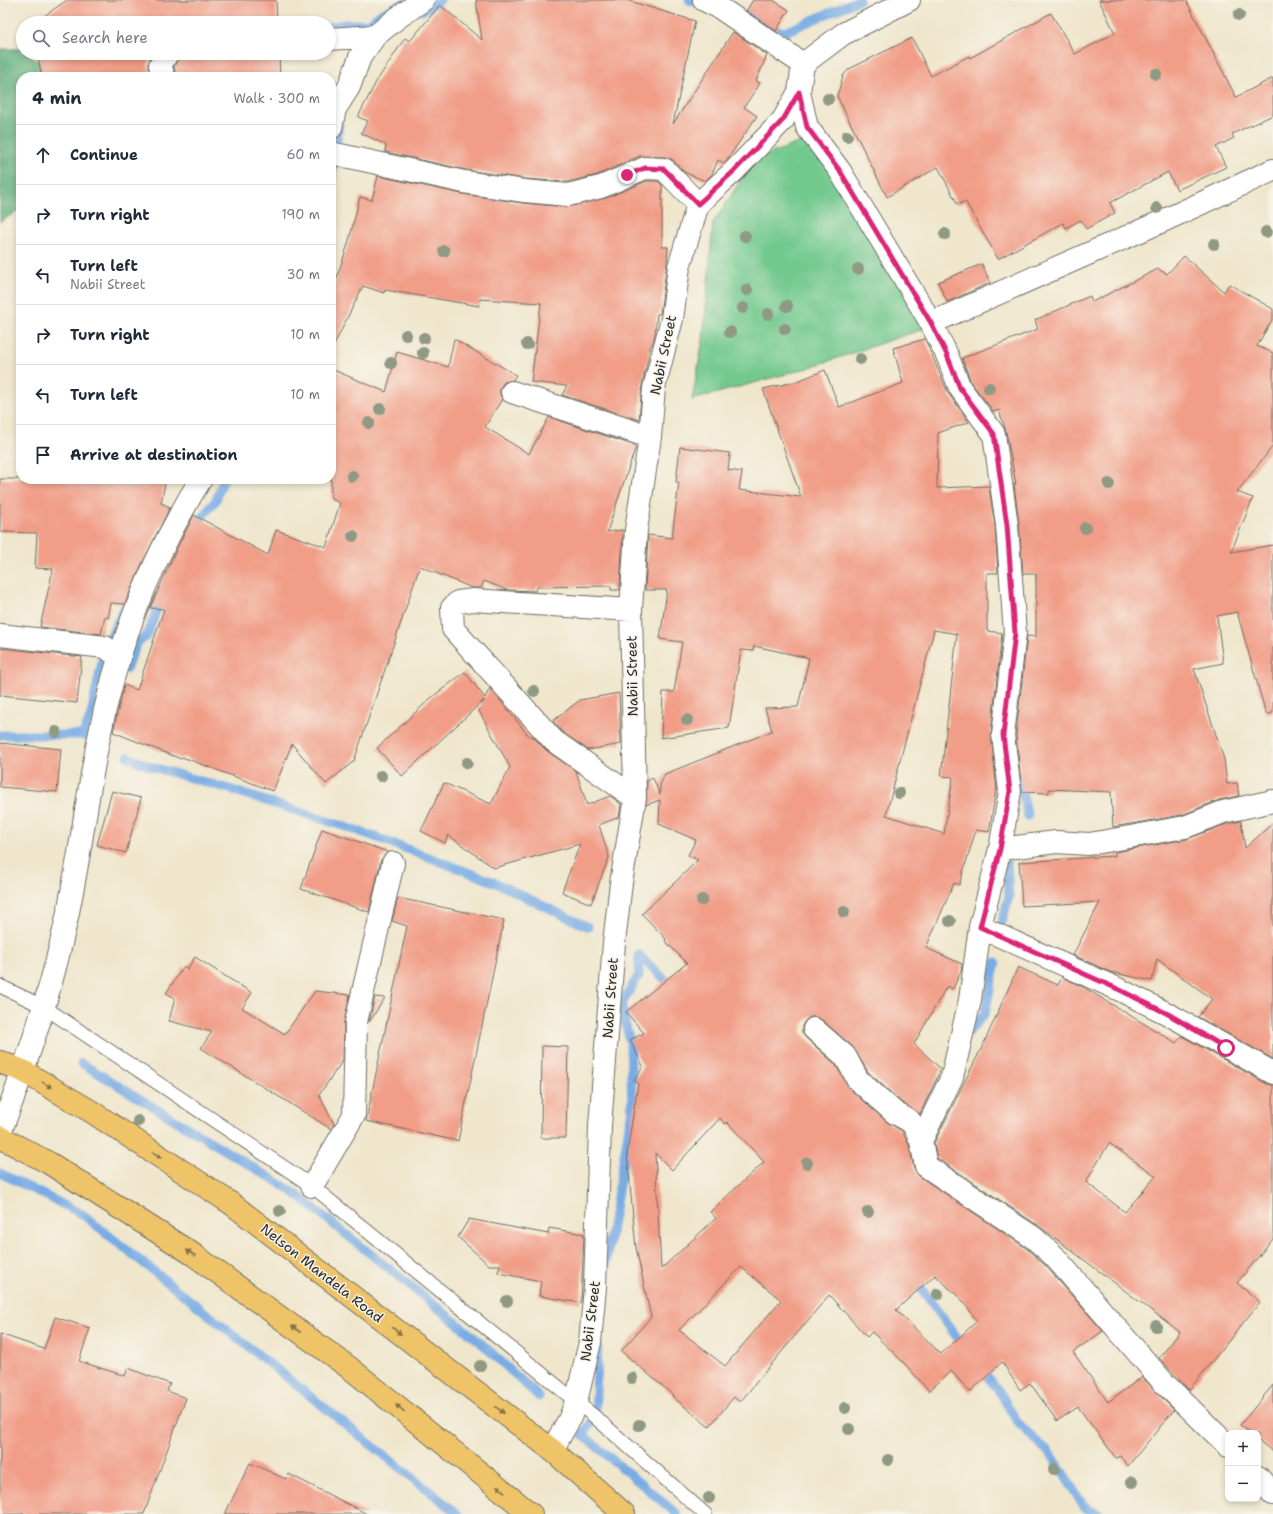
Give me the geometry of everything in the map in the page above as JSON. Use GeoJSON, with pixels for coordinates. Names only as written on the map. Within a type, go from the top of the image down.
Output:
{"type":"FeatureCollection","features":[{"type":"Feature","properties":{"kind":"main road","name":"Nelson Mandela Road"},"geometry":{"type":"LineString","coordinates":[[0,1062],[23,1071],[92,1112],[232,1204],[552,1450],[624,1514]]}},
{"type":"Feature","properties":{"kind":"main road"},"geometry":{"type":"LineString","coordinates":[[0,1137],[49,1163],[194,1255],[351,1370],[532,1514]]}},
{"type":"Feature","properties":{"kind":"street"},"geometry":{"type":"LineString","coordinates":[[336,107],[349,87],[360,57],[375,36],[396,18],[423,0]]}},
{"type":"Feature","properties":{"kind":"street"},"geometry":{"type":"LineString","coordinates":[[704,0],[720,8],[803,64]]}},
{"type":"Feature","properties":{"kind":"street"},"geometry":{"type":"LineString","coordinates":[[909,0],[843,34],[803,64],[799,92],[807,127],[840,171],[931,323],[947,355],[960,388],[994,434],[1007,525],[1015,633],[1003,735],[1010,791],[1000,849],[980,927],[970,1000],[952,1077],[921,1141]]}},
{"type":"Feature","properties":{"kind":"street"},"geometry":{"type":"LineString","coordinates":[[336,39],[375,36]]}},
{"type":"Feature","properties":{"kind":"street"},"geometry":{"type":"LineString","coordinates":[[162,72],[160,65],[163,60]]}},
{"type":"Feature","properties":{"kind":"street"},"geometry":{"type":"LineString","coordinates":[[336,154],[464,182],[524,191],[568,195],[601,187],[645,168],[664,169],[698,204],[734,171],[783,120],[799,92]]}},
{"type":"Feature","properties":{"kind":"street"},"geometry":{"type":"LineString","coordinates":[[931,323],[1165,220],[1273,170]]}},
{"type":"Feature","properties":{"kind":"street","name":"Nabii Street"},"geometry":{"type":"LineString","coordinates":[[552,1450],[569,1420],[576,1402],[590,1342],[595,1287],[600,1126],[614,943],[621,883],[635,798],[631,610],[636,530],[650,437],[654,388],[672,319],[679,267],[698,204]]}},
{"type":"Feature","properties":{"kind":"street"},"geometry":{"type":"LineString","coordinates":[[512,392],[650,437]]}},
{"type":"Feature","properties":{"kind":"street"},"geometry":{"type":"LineString","coordinates":[[0,1133],[23,1071],[44,1007],[62,938],[98,740],[120,658],[144,589],[161,550],[179,515],[198,484]]}},
{"type":"Feature","properties":{"kind":"street"},"geometry":{"type":"LineString","coordinates":[[631,610],[474,600],[458,602],[452,608],[454,629],[554,741],[635,798]]}},
{"type":"Feature","properties":{"kind":"street"},"geometry":{"type":"LineString","coordinates":[[0,635],[105,647],[120,658]]}},
{"type":"Feature","properties":{"kind":"street"},"geometry":{"type":"LineString","coordinates":[[1000,849],[1056,842],[1089,844],[1132,837],[1185,827],[1223,812],[1273,801]]}},
{"type":"Feature","properties":{"kind":"street"},"geometry":{"type":"LineString","coordinates":[[312,1186],[354,1115],[356,1022],[393,863]]}},
{"type":"Feature","properties":{"kind":"street"},"geometry":{"type":"LineString","coordinates":[[980,927],[1120,990],[1168,1014],[1273,1073]]}},
{"type":"Feature","properties":{"kind":"street"},"geometry":{"type":"LineString","coordinates":[[814,1029],[846,1056],[858,1080],[895,1113],[910,1121],[916,1129],[921,1141],[926,1166],[1034,1238],[1054,1256],[1164,1383],[1225,1443]]}},
{"type":"Feature","properties":{"kind":"street"},"geometry":{"type":"LineString","coordinates":[[1261,1480],[1273,1494]]}},
{"type":"Feature","properties":{"kind":"lane"},"geometry":{"type":"LineString","coordinates":[[0,986],[44,1007],[312,1186],[595,1417],[705,1514]]}},
{"type":"Feature","properties":{"kind":"green space"},"geometry":{"type":"Polygon","coordinates":[[[0,49],[16,49],[16,60],[36,60],[52,72],[16,72],[16,212],[0,222],[0,49]]]}},
{"type":"Feature","properties":{"kind":"green space"},"geometry":{"type":"Polygon","coordinates":[[[800,142],[824,149],[944,322],[808,368],[692,400],[703,340],[713,223],[754,160],[800,142]]]}},
{"type":"Feature","properties":{"kind":"building"},"geometry":{"type":"Polygon","coordinates":[[[67,0],[276,0],[277,16],[44,16],[67,0]]]}},
{"type":"Feature","properties":{"kind":"building"},"geometry":{"type":"Polygon","coordinates":[[[476,0],[626,0],[695,21],[673,124],[733,32],[767,55],[756,81],[760,83],[744,107],[757,116],[724,163],[718,160],[712,174],[705,181],[684,172],[673,160],[665,157],[640,156],[597,175],[567,182],[525,179],[466,170],[385,152],[386,145],[361,133],[368,121],[358,117],[376,82],[405,38],[410,41],[440,5],[482,40],[476,0]]]}},
{"type":"Feature","properties":{"kind":"building"},"geometry":{"type":"Polygon","coordinates":[[[753,0],[773,0],[789,10],[776,31],[746,11],[753,0]]]}},
{"type":"Feature","properties":{"kind":"building"},"geometry":{"type":"Polygon","coordinates":[[[1099,0],[1186,0],[1236,97],[1273,78],[1273,115],[1232,134],[1234,138],[1216,147],[1226,167],[1177,190],[1168,172],[1110,203],[1115,213],[1086,229],[1081,220],[1066,228],[1063,223],[998,259],[965,201],[958,205],[938,167],[887,197],[837,96],[843,76],[849,69],[912,38],[931,76],[969,56],[970,58],[1051,13],[1075,54],[1115,33],[1099,0]]]}},
{"type":"Feature","properties":{"kind":"building"},"geometry":{"type":"Polygon","coordinates":[[[38,60],[150,60],[148,64],[150,72],[41,72],[38,60]]]}},
{"type":"Feature","properties":{"kind":"building"},"geometry":{"type":"Polygon","coordinates":[[[177,60],[279,60],[280,72],[175,72],[174,67],[177,60]]]}},
{"type":"Feature","properties":{"kind":"building"},"geometry":{"type":"Polygon","coordinates":[[[378,176],[462,194],[522,203],[567,207],[606,198],[647,181],[658,181],[662,185],[662,247],[668,247],[667,263],[660,314],[657,314],[655,334],[642,385],[639,420],[562,395],[567,386],[531,382],[541,303],[480,299],[479,306],[385,290],[384,293],[363,286],[336,341],[336,280],[348,244],[360,197],[372,200],[378,176]]]}},
{"type":"Feature","properties":{"kind":"building"},"geometry":{"type":"Polygon","coordinates":[[[1184,256],[1224,292],[1229,284],[1273,309],[1273,318],[1257,346],[1273,353],[1273,446],[1237,492],[1253,498],[1231,552],[1273,545],[1273,713],[1266,714],[1237,612],[1217,616],[1223,663],[1194,669],[1224,759],[1227,784],[1237,783],[1239,796],[1219,800],[1182,815],[1113,827],[1111,792],[1049,789],[1049,793],[1022,792],[1016,735],[1027,636],[1036,637],[1036,574],[1023,574],[1014,484],[1016,484],[1006,432],[999,410],[994,412],[971,382],[962,358],[1038,329],[1035,320],[1090,296],[1092,302],[1158,269],[1167,274],[1184,256]]]}},
{"type":"Feature","properties":{"kind":"building"},"geometry":{"type":"Polygon","coordinates":[[[982,264],[990,283],[947,302],[938,282],[982,264]]]}},
{"type":"Feature","properties":{"kind":"building"},"geometry":{"type":"Polygon","coordinates":[[[454,339],[516,375],[513,380],[504,382],[500,388],[502,399],[485,427],[529,454],[549,417],[636,446],[607,532],[623,530],[620,590],[611,590],[611,586],[537,587],[535,591],[507,590],[484,581],[481,588],[472,588],[420,566],[354,761],[326,784],[292,744],[273,791],[182,757],[181,759],[113,732],[124,685],[137,690],[164,609],[150,608],[178,546],[194,515],[268,555],[276,530],[326,547],[340,503],[331,499],[331,484],[336,484],[336,371],[386,392],[397,352],[448,367],[454,339]]]}},
{"type":"Feature","properties":{"kind":"building"},"geometry":{"type":"Polygon","coordinates":[[[925,339],[948,393],[969,422],[938,433],[937,488],[989,486],[995,526],[998,573],[987,573],[987,631],[1002,633],[991,734],[997,791],[996,790],[989,832],[976,830],[959,885],[954,883],[926,948],[962,964],[961,971],[953,989],[947,986],[914,1044],[941,1069],[920,1114],[902,1103],[868,1072],[853,1047],[822,1020],[816,1017],[810,1017],[802,1026],[802,1033],[835,1064],[850,1089],[887,1122],[902,1131],[909,1145],[914,1168],[919,1176],[1026,1248],[1045,1265],[1103,1331],[1073,1352],[1108,1402],[1142,1377],[1174,1410],[1128,1466],[1120,1456],[1116,1458],[1078,1407],[1057,1421],[1030,1383],[1020,1390],[1002,1362],[970,1392],[951,1371],[929,1391],[904,1363],[872,1332],[867,1337],[829,1295],[740,1402],[734,1397],[709,1427],[621,1351],[651,1317],[636,1248],[627,1153],[638,1083],[634,1081],[643,1066],[630,1040],[644,1033],[626,1012],[687,963],[665,941],[666,939],[642,914],[698,860],[688,855],[696,840],[659,824],[660,800],[646,805],[647,781],[653,778],[660,795],[660,785],[665,774],[772,731],[765,708],[798,707],[809,658],[754,646],[753,651],[741,650],[729,728],[661,738],[663,692],[674,692],[682,642],[660,639],[667,590],[645,590],[648,535],[672,538],[679,482],[676,482],[680,447],[730,453],[728,470],[742,472],[739,490],[801,497],[763,389],[795,382],[825,370],[839,407],[903,383],[893,348],[925,339]],[[934,630],[886,815],[944,834],[953,777],[941,776],[957,634],[934,630]],[[720,1118],[672,1170],[655,1153],[661,1269],[716,1218],[710,1212],[764,1162],[727,1122],[725,1124],[720,1118]],[[741,1267],[679,1330],[725,1366],[781,1300],[741,1267]],[[935,1275],[896,1310],[941,1354],[977,1321],[964,1302],[935,1275]]]}},
{"type":"Feature","properties":{"kind":"building"},"geometry":{"type":"Polygon","coordinates":[[[0,479],[16,479],[16,484],[165,484],[161,503],[170,507],[140,568],[125,604],[111,603],[108,618],[105,617],[101,634],[40,627],[53,569],[35,568],[37,533],[0,532],[0,479]]]}},
{"type":"Feature","properties":{"kind":"building"},"geometry":{"type":"Polygon","coordinates":[[[0,648],[82,657],[77,703],[0,695],[0,648]]]}},
{"type":"Feature","properties":{"kind":"building"},"geometry":{"type":"Polygon","coordinates":[[[465,672],[485,698],[490,688],[530,737],[532,736],[547,751],[576,771],[587,805],[610,796],[621,804],[619,817],[599,825],[609,857],[591,904],[562,892],[580,844],[494,868],[448,835],[445,843],[421,831],[444,783],[491,804],[510,767],[479,711],[484,700],[402,776],[377,748],[431,698],[465,672]]]}},
{"type":"Feature","properties":{"kind":"building"},"geometry":{"type":"Polygon","coordinates":[[[619,693],[621,744],[588,750],[562,732],[553,721],[580,700],[619,693]]]}},
{"type":"Feature","properties":{"kind":"building"},"geometry":{"type":"Polygon","coordinates":[[[0,743],[61,749],[57,792],[0,787],[0,743]]]}},
{"type":"Feature","properties":{"kind":"building"},"geometry":{"type":"Polygon","coordinates":[[[112,791],[141,798],[126,853],[97,845],[112,791]]]}},
{"type":"Feature","properties":{"kind":"building"},"geometry":{"type":"Polygon","coordinates":[[[1241,821],[1245,848],[1273,823],[1273,1059],[1198,1017],[1212,999],[1157,959],[1152,981],[1110,972],[1073,955],[1100,902],[1022,906],[1019,862],[1115,856],[1115,852],[1187,839],[1227,824],[1241,821]]]}},
{"type":"Feature","properties":{"kind":"building"},"geometry":{"type":"Polygon","coordinates":[[[322,829],[388,852],[381,860],[369,912],[301,889],[322,829]]]}},
{"type":"Feature","properties":{"kind":"building"},"geometry":{"type":"Polygon","coordinates":[[[398,898],[504,920],[458,1141],[366,1121],[407,926],[392,921],[398,898]]]}},
{"type":"Feature","properties":{"kind":"building"},"geometry":{"type":"Polygon","coordinates":[[[195,957],[252,993],[242,1008],[285,1034],[315,991],[350,995],[344,1022],[343,1060],[319,1095],[334,1124],[331,1129],[201,1048],[212,1032],[169,1021],[175,998],[166,993],[184,966],[187,969],[195,957]]]}},
{"type":"Feature","properties":{"kind":"building"},"geometry":{"type":"Polygon","coordinates":[[[1018,967],[1058,985],[1062,977],[1083,987],[1176,1043],[1182,1036],[1267,1084],[1273,1085],[1273,1239],[1237,1283],[1260,1302],[1189,1390],[1159,1358],[1180,1332],[1035,1223],[1037,1225],[937,1158],[934,1143],[985,1041],[1018,967]],[[1109,1143],[1086,1182],[1125,1212],[1156,1176],[1109,1143]]]}},
{"type":"Feature","properties":{"kind":"building"},"geometry":{"type":"Polygon","coordinates":[[[375,997],[385,998],[369,1022],[375,997]]]}},
{"type":"Feature","properties":{"kind":"building"},"geometry":{"type":"Polygon","coordinates":[[[542,1046],[568,1047],[566,1138],[541,1138],[542,1046]]]}},
{"type":"Feature","properties":{"kind":"building"},"geometry":{"type":"Polygon","coordinates":[[[469,1219],[548,1234],[549,1228],[584,1234],[581,1303],[539,1296],[541,1281],[498,1273],[500,1265],[489,1265],[458,1237],[469,1219]]]}},
{"type":"Feature","properties":{"kind":"building"},"geometry":{"type":"Polygon","coordinates":[[[55,1317],[90,1328],[79,1361],[125,1376],[128,1368],[170,1384],[167,1391],[186,1398],[144,1514],[0,1514],[0,1334],[44,1349],[55,1317]]]}},
{"type":"Feature","properties":{"kind":"building"},"geometry":{"type":"Polygon","coordinates":[[[1273,1385],[1273,1452],[1261,1442],[1261,1430],[1246,1430],[1240,1425],[1273,1385]]]}},
{"type":"Feature","properties":{"kind":"building"},"geometry":{"type":"Polygon","coordinates":[[[250,1463],[286,1479],[289,1474],[367,1514],[225,1514],[250,1463]]]}},
{"type":"Feature","properties":{"kind":"waterway"},"geometry":{"type":"LineString","coordinates":[[423,11],[440,0]]}},
{"type":"Feature","properties":{"kind":"waterway"},"geometry":{"type":"LineString","coordinates":[[689,0],[705,6]]}},
{"type":"Feature","properties":{"kind":"waterway"},"geometry":{"type":"LineString","coordinates":[[748,14],[775,30],[785,32],[859,0]]}},
{"type":"Feature","properties":{"kind":"waterway"},"geometry":{"type":"LineString","coordinates":[[336,26],[346,24],[368,24],[382,13],[402,4]]}},
{"type":"Feature","properties":{"kind":"waterway"},"geometry":{"type":"LineString","coordinates":[[336,147],[339,125]]}},
{"type":"Feature","properties":{"kind":"waterway"},"geometry":{"type":"LineString","coordinates":[[195,529],[202,517],[216,500],[222,484]]}},
{"type":"Feature","properties":{"kind":"waterway"},"geometry":{"type":"LineString","coordinates":[[83,735],[91,715],[105,647],[132,592]]}},
{"type":"Feature","properties":{"kind":"waterway"},"geometry":{"type":"LineString","coordinates":[[126,669],[138,642],[147,636],[161,597]]}},
{"type":"Feature","properties":{"kind":"waterway"},"geometry":{"type":"LineString","coordinates":[[0,735],[83,735],[88,737]]}},
{"type":"Feature","properties":{"kind":"waterway"},"geometry":{"type":"LineString","coordinates":[[128,757],[149,766],[229,789],[370,835],[494,882],[588,927]]}},
{"type":"Feature","properties":{"kind":"waterway"},"geometry":{"type":"LineString","coordinates":[[1018,778],[1028,816]]}},
{"type":"Feature","properties":{"kind":"waterway"},"geometry":{"type":"LineString","coordinates":[[1002,922],[1009,896],[1007,864]]}},
{"type":"Feature","properties":{"kind":"waterway"},"geometry":{"type":"LineString","coordinates":[[639,955],[674,988]]}},
{"type":"Feature","properties":{"kind":"waterway"},"geometry":{"type":"LineString","coordinates":[[605,1268],[632,1108],[630,1043],[621,1005],[639,975],[639,955]]}},
{"type":"Feature","properties":{"kind":"waterway"},"geometry":{"type":"LineString","coordinates":[[969,1032],[985,1013],[996,962]]}},
{"type":"Feature","properties":{"kind":"waterway"},"geometry":{"type":"LineString","coordinates":[[81,1063],[292,1191],[479,1341],[539,1397]]}},
{"type":"Feature","properties":{"kind":"waterway"},"geometry":{"type":"LineString","coordinates":[[0,1173],[82,1214],[458,1514]]}},
{"type":"Feature","properties":{"kind":"waterway"},"geometry":{"type":"LineString","coordinates":[[914,1279],[964,1347]]}},
{"type":"Feature","properties":{"kind":"waterway"},"geometry":{"type":"LineString","coordinates":[[598,1346],[595,1417],[583,1435],[677,1514]]}},
{"type":"Feature","properties":{"kind":"waterway"},"geometry":{"type":"LineString","coordinates":[[980,1367],[1001,1394],[1017,1422],[1053,1457],[1085,1508],[1099,1514]]}},
{"type":"Feature","properties":{"kind":"route"},"geometry":{"type":"LineString","coordinates":[[627,175],[645,168],[664,169],[698,204],[734,171],[783,120],[799,92],[807,127],[840,171],[931,323],[947,355],[960,388],[994,434],[1007,525],[1015,633],[1003,735],[1005,764],[1010,791],[1000,849],[980,927],[1120,990],[1168,1014],[1226,1048]]}}]}
